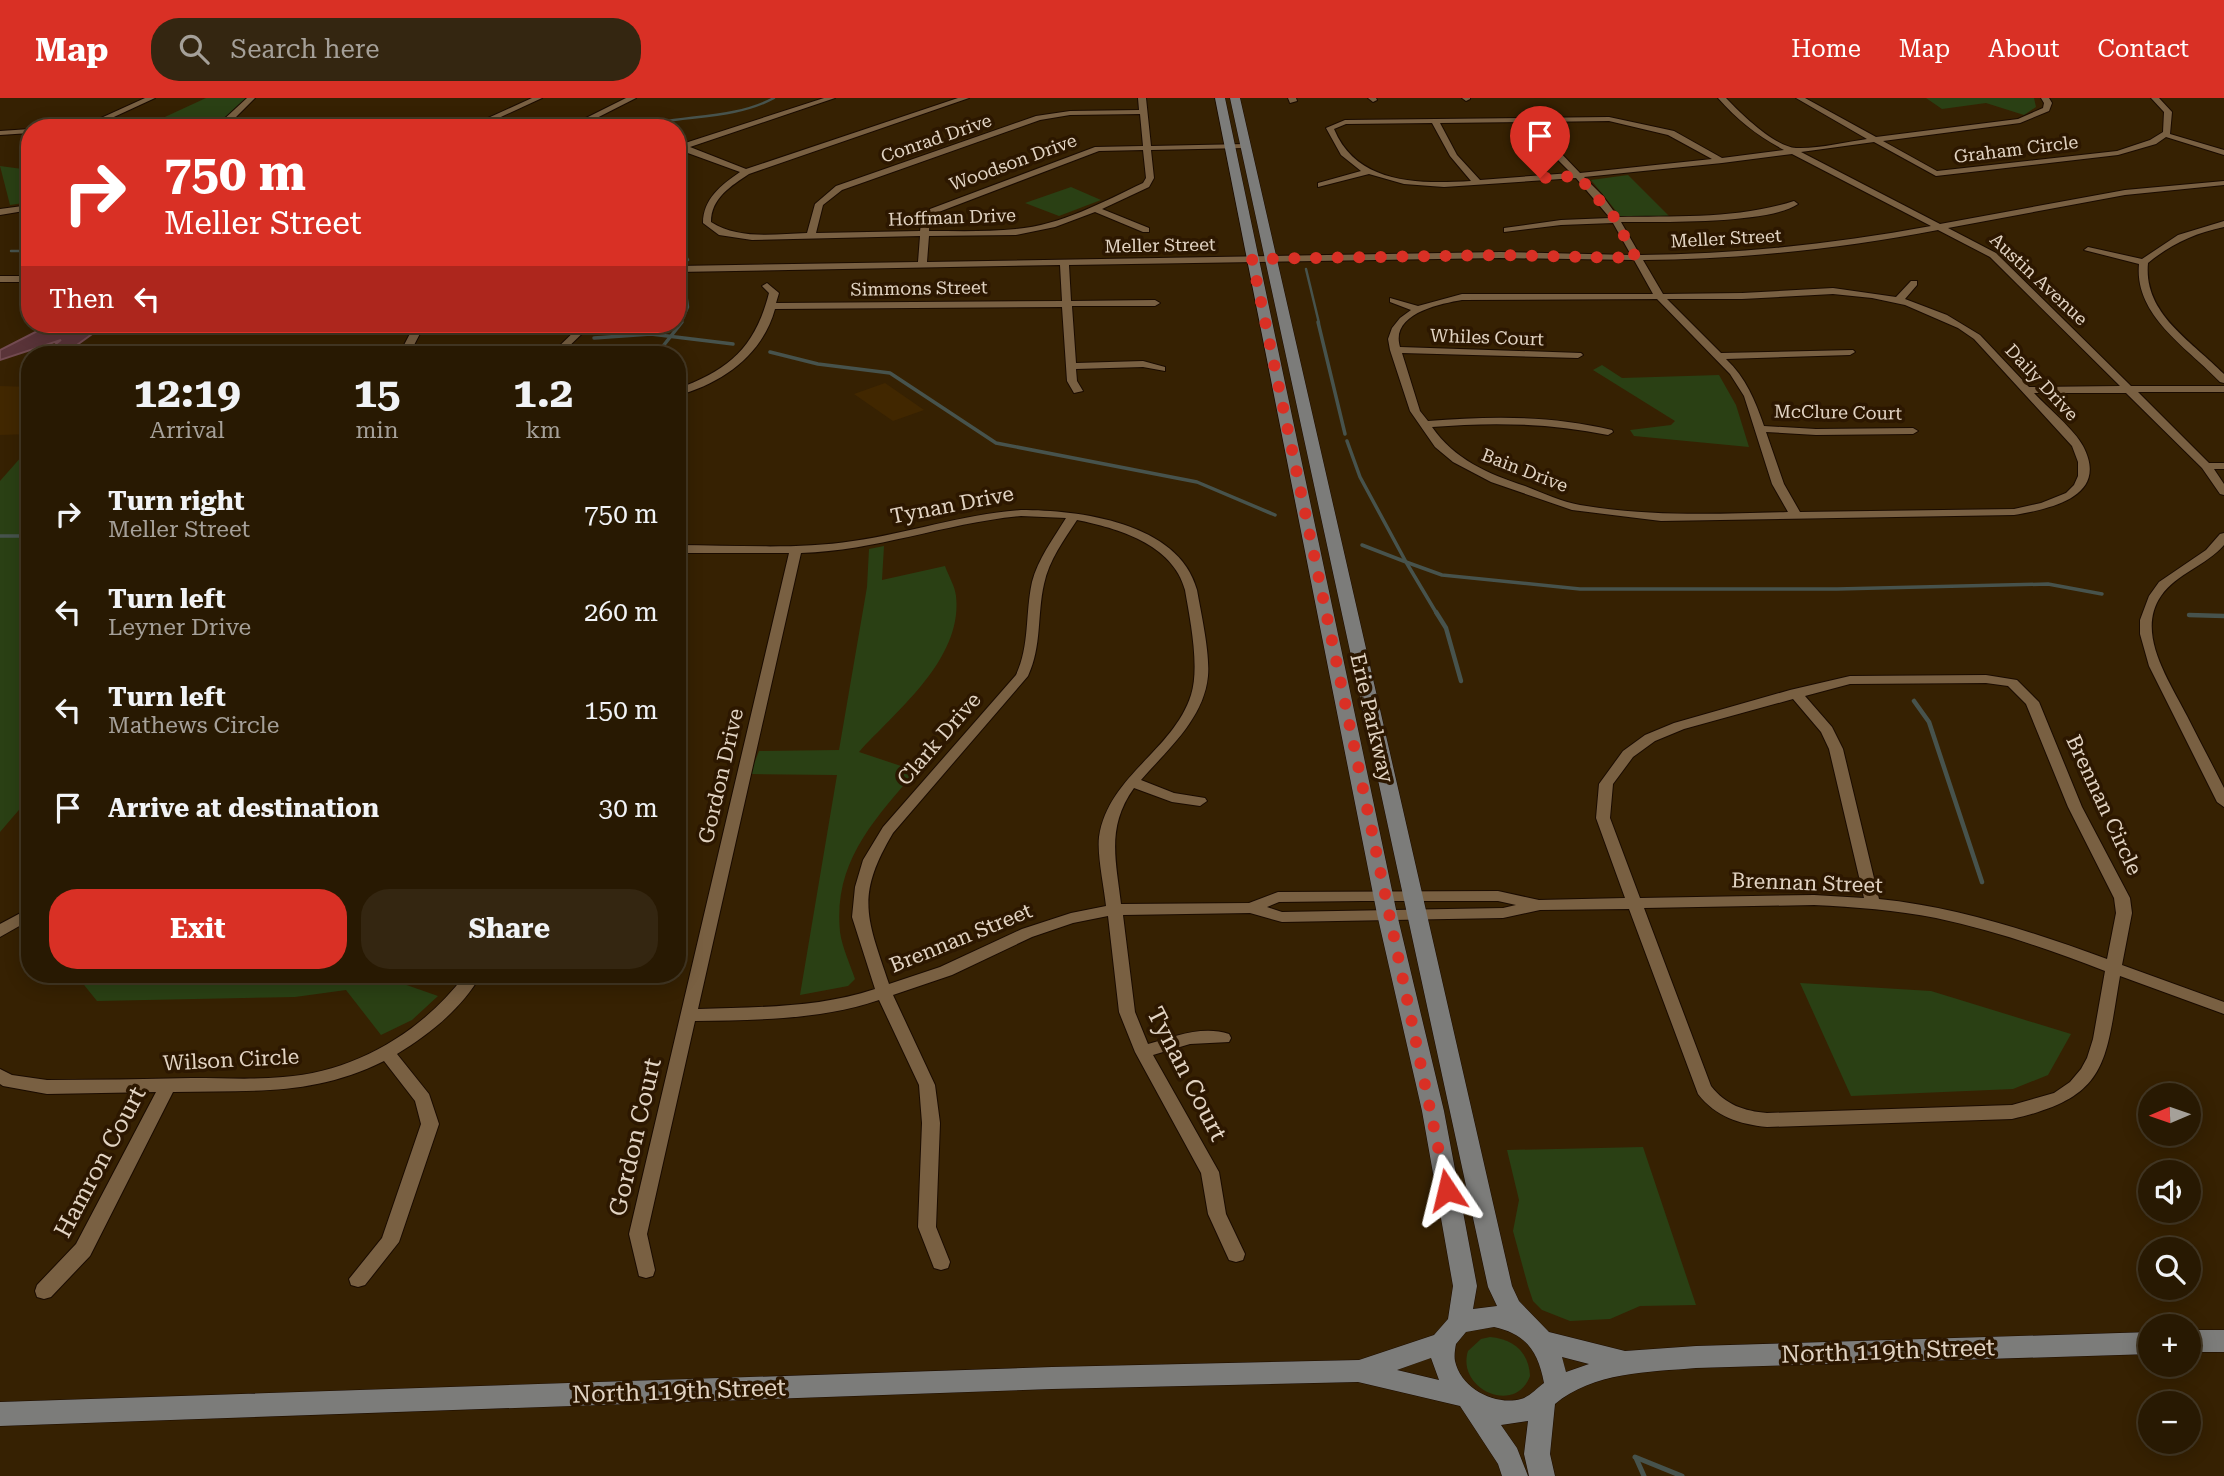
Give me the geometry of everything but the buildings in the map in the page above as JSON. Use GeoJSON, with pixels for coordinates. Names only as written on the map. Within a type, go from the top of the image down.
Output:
{"type":"FeatureCollection","features":[{"type":"Feature","properties":{"kind":"main road","name":"Erie Parkway"},"geometry":{"type":"LineString","coordinates":[[1220,98],[1386,905],[1433,1111],[1465,1286],[1451,1334]]}},
{"type":"Feature","properties":{"kind":"main road","name":"Erie Parkway"},"geometry":{"type":"LineString","coordinates":[[1236,98],[1500,1287],[1511,1309],[1537,1335]]}},
{"type":"Feature","properties":{"kind":"main road"},"geometry":{"type":"LineString","coordinates":[[1515,1476],[1508,1457],[1477,1412],[1457,1396],[1444,1374],[1441,1357],[1451,1334],[1475,1318],[1494,1316],[1537,1335],[1550,1396],[1537,1454],[1542,1476]]}},
{"type":"Feature","properties":{"kind":"main road","name":"North 119th Street"},"geometry":{"type":"LineString","coordinates":[[1359,1371],[1451,1334]]}},
{"type":"Feature","properties":{"kind":"main road","name":"North 119th Street"},"geometry":{"type":"LineString","coordinates":[[1537,1335],[1625,1362],[1724,1356],[2138,1343]]}},
{"type":"Feature","properties":{"kind":"main road"},"geometry":{"type":"LineString","coordinates":[[2201,1341],[2224,1340]]}},
{"type":"Feature","properties":{"kind":"main road","name":"North 119th Street"},"geometry":{"type":"LineString","coordinates":[[1550,1396],[1625,1362]]}},
{"type":"Feature","properties":{"kind":"main road","name":"North 119th Street"},"geometry":{"type":"LineString","coordinates":[[0,1415],[1039,1379],[1359,1371],[1457,1396]]}},
{"type":"Feature","properties":{"kind":"main road"},"geometry":{"type":"LineString","coordinates":[[1477,1412],[1513,1418],[1529,1413],[1550,1396]]}},
{"type":"Feature","properties":{"kind":"street"},"geometry":{"type":"LineString","coordinates":[[103,119],[150,98]]}},
{"type":"Feature","properties":{"kind":"street"},"geometry":{"type":"LineString","coordinates":[[229,119],[251,98]]}},
{"type":"Feature","properties":{"kind":"street"},"geometry":{"type":"LineString","coordinates":[[490,119],[538,98]]}},
{"type":"Feature","properties":{"kind":"street"},"geometry":{"type":"LineString","coordinates":[[589,119],[632,98]]}},
{"type":"Feature","properties":{"kind":"street"},"geometry":{"type":"LineString","coordinates":[[686,146],[831,98]]}},
{"type":"Feature","properties":{"kind":"street"},"geometry":{"type":"LineString","coordinates":[[686,147],[720,165],[746,172],[964,98]]}},
{"type":"Feature","properties":{"kind":"street","name":"Hoffman Drive"},"geometry":{"type":"LineString","coordinates":[[746,172],[717,194],[706,213],[707,223],[722,233],[741,237],[1026,231],[1095,209],[1146,185],[1150,178],[1142,98]]}},
{"type":"Feature","properties":{"kind":"street","name":"Austin Avenue"},"geometry":{"type":"LineString","coordinates":[[1722,98],[1742,120],[1791,151],[1993,255],[2206,466],[2224,492]]}},
{"type":"Feature","properties":{"kind":"street","name":"Graham Circle"},"geometry":{"type":"LineString","coordinates":[[1800,98],[1936,174],[2118,153],[2140,148],[2166,135]]}},
{"type":"Feature","properties":{"kind":"street","name":"Graham Circle"},"geometry":{"type":"LineString","coordinates":[[1870,139],[2020,121],[2046,109],[2048,103],[2045,98]]}},
{"type":"Feature","properties":{"kind":"street"},"geometry":{"type":"LineString","coordinates":[[2155,98],[2168,112],[2170,122],[2166,135],[2224,153]]}},
{"type":"Feature","properties":{"kind":"street","name":"Conrad Drive"},"geometry":{"type":"LineString","coordinates":[[811,236],[819,204],[839,188],[1040,118],[1070,113],[1143,112]]}},
{"type":"Feature","properties":{"kind":"street"},"geometry":{"type":"LineString","coordinates":[[1722,161],[1682,138],[1645,125],[1601,119],[1335,124],[1330,128],[1339,152],[1368,172],[1429,184],[1578,176],[1722,161],[1870,139]]}},
{"type":"Feature","properties":{"kind":"street"},"geometry":{"type":"LineString","coordinates":[[1533,120],[1552,149],[1599,197],[1617,221],[1660,297],[1720,356],[1749,396],[1778,484],[1796,516]]}},
{"type":"Feature","properties":{"kind":"street"},"geometry":{"type":"LineString","coordinates":[[1435,121],[1454,156],[1477,182]]}},
{"type":"Feature","properties":{"kind":"street"},"geometry":{"type":"LineString","coordinates":[[1645,125],[1654,121]]}},
{"type":"Feature","properties":{"kind":"street"},"geometry":{"type":"LineString","coordinates":[[0,133],[21,132]]}},
{"type":"Feature","properties":{"kind":"street","name":"Woodson Drive"},"geometry":{"type":"LineString","coordinates":[[922,264],[926,217],[948,202],[1085,152],[1246,146]]}},
{"type":"Feature","properties":{"kind":"street"},"geometry":{"type":"LineString","coordinates":[[1321,186],[1368,172]]}},
{"type":"Feature","properties":{"kind":"street","name":"Meller Street"},"geometry":{"type":"LineString","coordinates":[[686,269],[1500,255],[1636,258],[1805,249],[2116,191],[2224,183]]}},
{"type":"Feature","properties":{"kind":"street"},"geometry":{"type":"LineString","coordinates":[[1507,230],[1543,222],[1713,217],[1782,209],[1794,204]]}},
{"type":"Feature","properties":{"kind":"street"},"geometry":{"type":"LineString","coordinates":[[0,212],[21,208]]}},
{"type":"Feature","properties":{"kind":"street"},"geometry":{"type":"LineString","coordinates":[[1095,209],[1146,230]]}},
{"type":"Feature","properties":{"kind":"street"},"geometry":{"type":"LineString","coordinates":[[2224,224],[2180,236],[2162,245],[2144,262],[2144,290],[2151,303],[2224,380]]}},
{"type":"Feature","properties":{"kind":"street"},"geometry":{"type":"LineString","coordinates":[[2088,250],[2144,262]]}},
{"type":"Feature","properties":{"kind":"street"},"geometry":{"type":"LineString","coordinates":[[1065,262],[1072,381],[1078,391]]}},
{"type":"Feature","properties":{"kind":"street"},"geometry":{"type":"LineString","coordinates":[[0,279],[21,279]]}},
{"type":"Feature","properties":{"kind":"street"},"geometry":{"type":"LineString","coordinates":[[1899,300],[1913,283]]}},
{"type":"Feature","properties":{"kind":"street"},"geometry":{"type":"LineString","coordinates":[[686,390],[706,382],[743,358],[758,341],[772,306],[774,293],[767,286]]}},
{"type":"Feature","properties":{"kind":"street","name":"Daily Drive"},"geometry":{"type":"LineString","coordinates":[[1660,297],[1833,291],[1899,300],[1922,307],[1964,327],[1977,337],[2077,445],[2084,461],[2086,473],[2073,494],[2059,501],[2014,512],[1796,516]]}},
{"type":"Feature","properties":{"kind":"street"},"geometry":{"type":"LineString","coordinates":[[1395,350],[1395,331],[1418,309],[1438,302],[1486,295],[1660,297]]}},
{"type":"Feature","properties":{"kind":"street"},"geometry":{"type":"LineString","coordinates":[[1393,299],[1418,309]]}},
{"type":"Feature","properties":{"kind":"street","name":"Simmons Street"},"geometry":{"type":"LineString","coordinates":[[772,306],[1155,303]]}},
{"type":"Feature","properties":{"kind":"street"},"geometry":{"type":"LineString","coordinates":[[564,346],[578,333]]}},
{"type":"Feature","properties":{"kind":"street","name":"Whiles Court"},"geometry":{"type":"LineString","coordinates":[[1395,350],[1578,355]]}},
{"type":"Feature","properties":{"kind":"street","name":"Bain Drive"},"geometry":{"type":"LineString","coordinates":[[1395,350],[1415,411],[1439,445],[1469,468],[1528,494],[1576,508],[1661,518],[1796,516]]}},
{"type":"Feature","properties":{"kind":"street"},"geometry":{"type":"LineString","coordinates":[[1720,356],[1850,352]]}},
{"type":"Feature","properties":{"kind":"street"},"geometry":{"type":"LineString","coordinates":[[1072,366],[1143,365],[1161,369]]}},
{"type":"Feature","properties":{"kind":"street"},"geometry":{"type":"LineString","coordinates":[[2025,390],[2224,389]]}},
{"type":"Feature","properties":{"kind":"street"},"geometry":{"type":"LineString","coordinates":[[1423,425],[1508,418],[1560,423],[1608,432]]}},
{"type":"Feature","properties":{"kind":"street","name":"McClure Court"},"geometry":{"type":"LineString","coordinates":[[1762,429],[1816,432],[1913,431]]}},
{"type":"Feature","properties":{"kind":"street"},"geometry":{"type":"LineString","coordinates":[[2206,466],[2224,466]]}},
{"type":"Feature","properties":{"kind":"street","name":"Tynan Drive"},"geometry":{"type":"LineString","coordinates":[[686,549],[849,546],[995,515],[1044,512],[1126,529],[1149,540],[1173,559],[1189,582],[1201,678],[1196,699],[1182,724],[1120,797],[1110,818],[1106,840],[1112,910]]}},
{"type":"Feature","properties":{"kind":"street","name":"Clark Drive"},"geometry":{"type":"LineString","coordinates":[[941,1262],[927,1227],[931,1123],[927,1085],[884,992],[860,917],[862,887],[870,860],[888,830],[1022,676],[1032,656],[1037,588],[1042,567],[1073,516]]}},
{"type":"Feature","properties":{"kind":"street"},"geometry":{"type":"LineString","coordinates":[[2224,537],[2205,557],[2175,575],[2151,601],[2144,621],[2147,646],[2155,666],[2224,802]]}},
{"type":"Feature","properties":{"kind":"street","name":"Gordon Drive"},"geometry":{"type":"LineString","coordinates":[[689,1015],[796,548]]}},
{"type":"Feature","properties":{"kind":"street","name":"Brennan Circle"},"geometry":{"type":"LineString","coordinates":[[1986,679],[2012,683],[2032,702],[2074,807],[2122,898],[2124,913],[2101,1045],[2095,1065],[2073,1090],[2028,1109],[1859,1117],[1745,1118],[1723,1109],[1704,1089],[1603,818],[1606,784],[1628,754],[1650,738],[1679,726],[1795,693],[1850,680],[1986,679]]}},
{"type":"Feature","properties":{"kind":"street"},"geometry":{"type":"LineString","coordinates":[[1795,693],[1827,730],[1836,749],[1873,904]]}},
{"type":"Feature","properties":{"kind":"street"},"geometry":{"type":"LineString","coordinates":[[1132,782],[1172,797],[1200,801]]}},
{"type":"Feature","properties":{"kind":"street","name":"Brennan Street"},"geometry":{"type":"LineString","coordinates":[[689,1015],[783,1013],[851,1003],[946,971],[1027,933],[1070,918],[1112,910],[1250,908],[1282,917],[1386,905],[1503,913],[1540,905],[1814,900],[1873,904],[1969,921],[2224,1008]]}},
{"type":"Feature","properties":{"kind":"street","name":"Tynan Court"},"geometry":{"type":"LineString","coordinates":[[1112,910],[1127,1012],[1143,1052],[1210,1172],[1217,1214],[1236,1254]]}},
{"type":"Feature","properties":{"kind":"street"},"geometry":{"type":"LineString","coordinates":[[0,931],[21,918]]}},
{"type":"Feature","properties":{"kind":"street","name":"Wilson Circle"},"geometry":{"type":"LineString","coordinates":[[0,1076],[9,1081],[47,1087],[288,1084],[332,1074],[386,1052],[449,1008],[467,983]]}},
{"type":"Feature","properties":{"kind":"street","name":"Gordon Court"},"geometry":{"type":"LineString","coordinates":[[646,1270],[638,1234],[689,1015]]}},
{"type":"Feature","properties":{"kind":"street"},"geometry":{"type":"LineString","coordinates":[[1143,1052],[1189,1038],[1223,1038]]}},
{"type":"Feature","properties":{"kind":"street"},"geometry":{"type":"LineString","coordinates":[[358,1279],[390,1242],[430,1124],[424,1098],[386,1052]]}},
{"type":"Feature","properties":{"kind":"street","name":"Hamron Court"},"geometry":{"type":"LineString","coordinates":[[44,1291],[83,1250],[168,1086]]}},
{"type":"Feature","properties":{"kind":"shaded area"},"geometry":{"type":"Polygon","coordinates":[[[885,383],[924,410],[893,421],[854,394],[885,383]]]}},
{"type":"Feature","properties":{"kind":"shaded area"},"geometry":{"type":"Polygon","coordinates":[[[0,386],[21,387],[21,434],[0,435],[0,386]]]}},
{"type":"Feature","properties":{"kind":"green space"},"geometry":{"type":"Polygon","coordinates":[[[206,98],[251,98],[227,119],[160,119],[206,98]]]}},
{"type":"Feature","properties":{"kind":"green space"},"geometry":{"type":"Polygon","coordinates":[[[1926,98],[2034,98],[2036,107],[2024,115],[1986,103],[1942,109],[1926,98]]]}},
{"type":"Feature","properties":{"kind":"green space"},"geometry":{"type":"Polygon","coordinates":[[[0,166],[21,169],[21,203],[10,205],[0,166]]]}},
{"type":"Feature","properties":{"kind":"green space"},"geometry":{"type":"Polygon","coordinates":[[[1628,175],[1670,217],[1621,217],[1591,180],[1628,175]]]}},
{"type":"Feature","properties":{"kind":"green space"},"geometry":{"type":"Polygon","coordinates":[[[1071,187],[1101,200],[1059,216],[1025,203],[1071,187]]]}},
{"type":"Feature","properties":{"kind":"green space"},"geometry":{"type":"Polygon","coordinates":[[[1602,365],[1622,378],[1719,375],[1736,405],[1749,447],[1634,436],[1630,430],[1671,425],[1675,421],[1593,370],[1602,365]]]}},
{"type":"Feature","properties":{"kind":"green space"},"geometry":{"type":"Polygon","coordinates":[[[21,457],[21,808],[0,832],[0,481],[21,457]]]}},
{"type":"Feature","properties":{"kind":"green space"},"geometry":{"type":"Polygon","coordinates":[[[884,546],[882,580],[945,566],[956,596],[955,619],[949,641],[924,682],[859,752],[916,771],[872,825],[850,863],[843,884],[840,932],[855,979],[848,986],[800,995],[837,775],[750,774],[759,751],[839,750],[867,587],[869,549],[884,546]]]}},
{"type":"Feature","properties":{"kind":"green space"},"geometry":{"type":"Polygon","coordinates":[[[82,983],[401,983],[438,996],[412,1020],[381,1035],[346,990],[295,997],[97,1001],[82,983]]]}},
{"type":"Feature","properties":{"kind":"green space"},"geometry":{"type":"Polygon","coordinates":[[[1800,983],[1931,991],[2071,1034],[2048,1075],[2013,1089],[1851,1096],[1800,983]]]}},
{"type":"Feature","properties":{"kind":"green space"},"geometry":{"type":"Polygon","coordinates":[[[1643,1147],[1696,1305],[1640,1306],[1610,1319],[1570,1321],[1542,1310],[1533,1301],[1513,1231],[1519,1200],[1507,1150],[1643,1147]]]}},
{"type":"Feature","properties":{"kind":"green space"},"geometry":{"type":"Polygon","coordinates":[[[1490,1337],[1512,1344],[1527,1360],[1530,1376],[1523,1388],[1512,1394],[1501,1396],[1489,1393],[1471,1377],[1467,1365],[1468,1351],[1481,1339],[1490,1337]]]}},
{"type":"Feature","properties":{"kind":"waterway"},"geometry":{"type":"LineString","coordinates":[[684,119],[723,114],[774,98]]}},
{"type":"Feature","properties":{"kind":"waterway"},"geometry":{"type":"LineString","coordinates":[[11,251],[21,251]]}},
{"type":"Feature","properties":{"kind":"waterway"},"geometry":{"type":"LineString","coordinates":[[1306,269],[1319,323]]}},
{"type":"Feature","properties":{"kind":"waterway"},"geometry":{"type":"LineString","coordinates":[[686,293],[686,312]]}},
{"type":"Feature","properties":{"kind":"waterway"},"geometry":{"type":"LineString","coordinates":[[1318,322],[1345,434]]}},
{"type":"Feature","properties":{"kind":"waterway"},"geometry":{"type":"LineString","coordinates":[[671,336],[673,333]]}},
{"type":"Feature","properties":{"kind":"waterway"},"geometry":{"type":"LineString","coordinates":[[594,338],[651,334],[671,336]]}},
{"type":"Feature","properties":{"kind":"waterway"},"geometry":{"type":"LineString","coordinates":[[663,346],[671,336]]}},
{"type":"Feature","properties":{"kind":"waterway"},"geometry":{"type":"LineString","coordinates":[[671,336],[733,344]]}},
{"type":"Feature","properties":{"kind":"waterway"},"geometry":{"type":"LineString","coordinates":[[770,352],[818,364],[890,373],[996,443],[1197,482],[1275,515]]}},
{"type":"Feature","properties":{"kind":"waterway"},"geometry":{"type":"LineString","coordinates":[[1347,441],[1360,477],[1406,562]]}},
{"type":"Feature","properties":{"kind":"waterway"},"geometry":{"type":"LineString","coordinates":[[0,536],[21,536]]}},
{"type":"Feature","properties":{"kind":"waterway"},"geometry":{"type":"LineString","coordinates":[[1362,545],[1406,562]]}},
{"type":"Feature","properties":{"kind":"waterway"},"geometry":{"type":"LineString","coordinates":[[1406,562],[1442,575],[1580,589],[1837,589],[2048,584],[2102,594]]}},
{"type":"Feature","properties":{"kind":"waterway"},"geometry":{"type":"LineString","coordinates":[[1406,562],[1437,614]]}},
{"type":"Feature","properties":{"kind":"waterway"},"geometry":{"type":"LineString","coordinates":[[1436,612],[1446,628],[1461,681]]}},
{"type":"Feature","properties":{"kind":"waterway"},"geometry":{"type":"LineString","coordinates":[[2189,615],[2224,616]]}},
{"type":"Feature","properties":{"kind":"waterway"},"geometry":{"type":"LineString","coordinates":[[1914,701],[1929,722],[1982,882]]}},
{"type":"Feature","properties":{"kind":"waterway"},"geometry":{"type":"LineString","coordinates":[[1635,1457],[1682,1476]]}},
{"type":"Feature","properties":{"kind":"waterway"},"geometry":{"type":"LineString","coordinates":[[1636,1458],[1644,1476]]}},
{"type":"Feature","properties":{"kind":"route"},"geometry":{"type":"LineString","coordinates":[[1447,1190],[1433,1111],[1387,914],[1252,259],[1500,255],[1636,258],[1614,217],[1578,176],[1540,178]]}}]}
